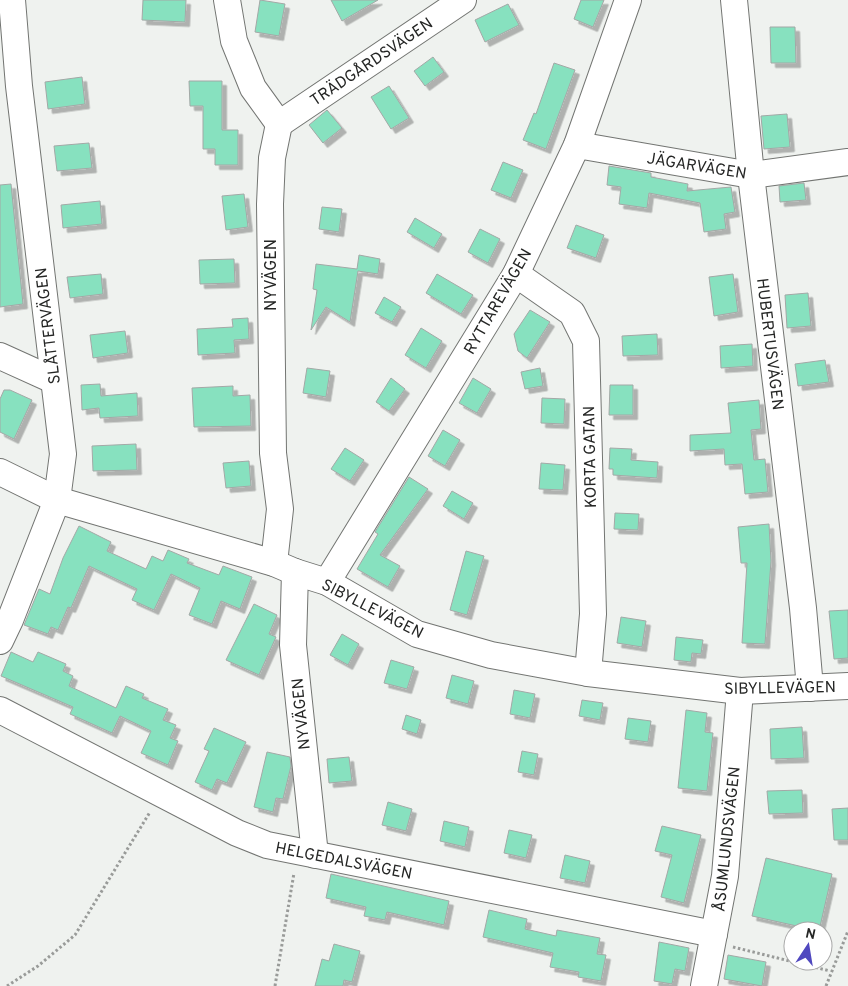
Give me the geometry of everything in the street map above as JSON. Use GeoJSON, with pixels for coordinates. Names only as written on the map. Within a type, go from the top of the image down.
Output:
{"type":"FeatureCollection","features":[{"type":"Feature","properties":{"kind":"street","name":"SLÅTTERVÄGEN"},"geometry":{"type":"LineString","coordinates":[[3,625],[58,500],[63,454],[10,86],[12,0]]}},
{"type":"Feature","properties":{"kind":"street"},"geometry":{"type":"LineString","coordinates":[[227,0],[234,41],[253,88],[279,124]]}},
{"type":"Feature","properties":{"kind":"street","name":"TRÄDGÅRDSVÄGEN"},"geometry":{"type":"LineString","coordinates":[[279,124],[463,0]]}},
{"type":"Feature","properties":{"kind":"street","name":"RYTTAREVÄGEN"},"geometry":{"type":"LineString","coordinates":[[327,582],[516,274],[577,145],[628,0]]}},
{"type":"Feature","properties":{"kind":"street","name":"HUBERTUSVÄGEN"},"geometry":{"type":"LineString","coordinates":[[734,0],[751,175],[804,608],[810,688]]}},
{"type":"Feature","properties":{"kind":"street","name":"NYVÄGEN"},"geometry":{"type":"LineString","coordinates":[[279,124],[272,158],[270,204],[273,453],[293,645],[306,853]]}},
{"type":"Feature","properties":{"kind":"street","name":"JÄGARVÄGEN"},"geometry":{"type":"LineString","coordinates":[[577,145],[751,175],[848,162]]}},
{"type":"Feature","properties":{"kind":"street","name":"KORTA GATAN"},"geometry":{"type":"LineString","coordinates":[[516,274],[572,313],[586,341],[593,614],[588,673]]}},
{"type":"Feature","properties":{"kind":"street"},"geometry":{"type":"LineString","coordinates":[[0,356],[53,380]]}},
{"type":"Feature","properties":{"kind":"street","name":"SIBYLLEVÄGEN"},"geometry":{"type":"LineString","coordinates":[[0,472],[58,500],[327,582],[417,634],[491,655],[588,673],[740,691],[848,686]]}},
{"type":"Feature","properties":{"kind":"street","name":"ÅSUMLUNDSVÄGEN"},"geometry":{"type":"LineString","coordinates":[[704,986],[725,876],[740,691]]}},
{"type":"Feature","properties":{"kind":"street","name":"HELGEDALSVÄGEN"},"geometry":{"type":"LineString","coordinates":[[0,710],[237,833],[267,845],[714,938]]}},
{"type":"Feature","properties":{"kind":"path"},"geometry":{"type":"LineString","coordinates":[[6,986],[38,966],[75,936],[161,794]]}},
{"type":"Feature","properties":{"kind":"path"},"geometry":{"type":"LineString","coordinates":[[275,986],[306,853]]}},
{"type":"Feature","properties":{"kind":"path"},"geometry":{"type":"LineString","coordinates":[[833,966],[848,932]]}},
{"type":"Feature","properties":{"kind":"path"},"geometry":{"type":"LineString","coordinates":[[714,938],[783,957]]}},
{"type":"Feature","properties":{"kind":"path"},"geometry":{"type":"LineString","coordinates":[[826,986],[831,971]]}},
{"type":"Feature","properties":{"kind":"building"},"geometry":{"type":"Polygon","coordinates":[[[143,0],[186,0],[185,22],[142,20],[143,0]]]}},
{"type":"Feature","properties":{"kind":"building"},"geometry":{"type":"Polygon","coordinates":[[[260,0],[285,4],[279,36],[255,32],[260,0]]]}},
{"type":"Feature","properties":{"kind":"building"},"geometry":{"type":"Polygon","coordinates":[[[331,0],[378,0],[342,21],[331,0]]]}},
{"type":"Feature","properties":{"kind":"building"},"geometry":{"type":"Polygon","coordinates":[[[581,0],[604,0],[593,27],[574,19],[581,0]]]}},
{"type":"Feature","properties":{"kind":"building"},"geometry":{"type":"Polygon","coordinates":[[[508,4],[519,25],[485,42],[475,20],[508,4]]]}},
{"type":"Feature","properties":{"kind":"building"},"geometry":{"type":"Polygon","coordinates":[[[770,27],[795,27],[796,63],[771,63],[770,27]]]}},
{"type":"Feature","properties":{"kind":"building"},"geometry":{"type":"Polygon","coordinates":[[[433,57],[444,72],[425,86],[414,71],[433,57]]]}},
{"type":"Feature","properties":{"kind":"building"},"geometry":{"type":"Polygon","coordinates":[[[554,63],[575,70],[546,149],[523,140],[534,113],[536,114],[554,63]]]}},
{"type":"Feature","properties":{"kind":"building"},"geometry":{"type":"Polygon","coordinates":[[[82,77],[85,104],[48,109],[45,82],[82,77]]]}},
{"type":"Feature","properties":{"kind":"building"},"geometry":{"type":"Polygon","coordinates":[[[189,81],[222,81],[222,130],[238,130],[238,165],[215,165],[215,149],[203,149],[203,106],[190,106],[189,81]]]}},
{"type":"Feature","properties":{"kind":"building"},"geometry":{"type":"Polygon","coordinates":[[[389,86],[409,118],[391,129],[371,97],[389,86]]]}},
{"type":"Feature","properties":{"kind":"building"},"geometry":{"type":"Polygon","coordinates":[[[327,110],[342,128],[323,143],[309,125],[327,110]]]}},
{"type":"Feature","properties":{"kind":"building"},"geometry":{"type":"Polygon","coordinates":[[[787,114],[790,147],[764,149],[761,116],[787,114]]]}},
{"type":"Feature","properties":{"kind":"building"},"geometry":{"type":"Polygon","coordinates":[[[89,143],[92,168],[57,171],[54,146],[89,143]]]}},
{"type":"Feature","properties":{"kind":"building"},"geometry":{"type":"Polygon","coordinates":[[[503,162],[523,170],[511,198],[491,190],[503,162]]]}},
{"type":"Feature","properties":{"kind":"building"},"geometry":{"type":"Polygon","coordinates":[[[609,166],[651,173],[651,177],[688,184],[687,191],[731,187],[735,212],[724,214],[726,229],[704,232],[700,203],[649,193],[647,208],[619,204],[621,187],[607,185],[609,166]]]}},
{"type":"Feature","properties":{"kind":"building"},"geometry":{"type":"Polygon","coordinates":[[[804,183],[806,200],[780,202],[779,186],[804,183]]]}},
{"type":"Feature","properties":{"kind":"building"},"geometry":{"type":"Polygon","coordinates":[[[11,184],[23,304],[0,307],[0,185],[11,184]]]}},
{"type":"Feature","properties":{"kind":"building"},"geometry":{"type":"Polygon","coordinates":[[[244,194],[248,227],[226,230],[222,196],[244,194]]]}},
{"type":"Feature","properties":{"kind":"building"},"geometry":{"type":"Polygon","coordinates":[[[100,201],[102,224],[63,228],[61,205],[100,201]]]}},
{"type":"Feature","properties":{"kind":"building"},"geometry":{"type":"Polygon","coordinates":[[[322,207],[342,209],[339,232],[319,229],[322,207]]]}},
{"type":"Feature","properties":{"kind":"building"},"geometry":{"type":"Polygon","coordinates":[[[415,218],[442,234],[434,248],[407,232],[415,218]]]}},
{"type":"Feature","properties":{"kind":"building"},"geometry":{"type":"Polygon","coordinates":[[[576,225],[604,235],[596,258],[567,248],[576,225]]]}},
{"type":"Feature","properties":{"kind":"building"},"geometry":{"type":"Polygon","coordinates":[[[480,229],[500,239],[488,263],[468,252],[480,229]]]}},
{"type":"Feature","properties":{"kind":"building"},"geometry":{"type":"Polygon","coordinates":[[[359,255],[380,259],[378,274],[358,271],[350,322],[326,307],[311,330],[317,290],[313,289],[316,264],[357,269],[359,255]]]}},
{"type":"Feature","properties":{"kind":"building"},"geometry":{"type":"Polygon","coordinates":[[[234,259],[235,283],[200,284],[199,260],[234,259]]]}},
{"type":"Feature","properties":{"kind":"building"},"geometry":{"type":"Polygon","coordinates":[[[101,274],[103,294],[70,298],[67,277],[101,274]]]}},
{"type":"Feature","properties":{"kind":"building"},"geometry":{"type":"Polygon","coordinates":[[[437,274],[473,295],[461,314],[426,293],[437,274]]]}},
{"type":"Feature","properties":{"kind":"building"},"geometry":{"type":"Polygon","coordinates":[[[733,274],[738,312],[714,316],[709,277],[733,274]]]}},
{"type":"Feature","properties":{"kind":"building"},"geometry":{"type":"Polygon","coordinates":[[[808,293],[811,326],[787,328],[785,295],[808,293]]]}},
{"type":"Feature","properties":{"kind":"building"},"geometry":{"type":"Polygon","coordinates":[[[384,297],[401,307],[392,322],[375,313],[384,297]]]}},
{"type":"Feature","properties":{"kind":"building"},"geometry":{"type":"Polygon","coordinates":[[[530,310],[550,322],[527,358],[518,351],[514,334],[530,310]]]}},
{"type":"Feature","properties":{"kind":"building"},"geometry":{"type":"Polygon","coordinates":[[[248,318],[249,339],[234,340],[235,353],[198,355],[197,329],[233,327],[232,319],[248,318]]]}},
{"type":"Feature","properties":{"kind":"building"},"geometry":{"type":"Polygon","coordinates":[[[421,328],[442,341],[426,368],[405,355],[421,328]]]}},
{"type":"Feature","properties":{"kind":"building"},"geometry":{"type":"Polygon","coordinates":[[[125,331],[128,353],[93,358],[90,335],[125,331]]]}},
{"type":"Feature","properties":{"kind":"building"},"geometry":{"type":"Polygon","coordinates":[[[657,334],[658,355],[623,356],[622,336],[657,334]]]}},
{"type":"Feature","properties":{"kind":"building"},"geometry":{"type":"Polygon","coordinates":[[[752,344],[753,366],[721,368],[720,346],[752,344]]]}},
{"type":"Feature","properties":{"kind":"building"},"geometry":{"type":"Polygon","coordinates":[[[825,360],[829,382],[798,386],[795,364],[825,360]]]}},
{"type":"Feature","properties":{"kind":"building"},"geometry":{"type":"Polygon","coordinates":[[[307,368],[330,371],[326,397],[303,393],[307,368]]]}},
{"type":"Feature","properties":{"kind":"building"},"geometry":{"type":"Polygon","coordinates":[[[540,368],[543,386],[525,389],[521,372],[540,368]]]}},
{"type":"Feature","properties":{"kind":"building"},"geometry":{"type":"Polygon","coordinates":[[[391,378],[405,389],[389,411],[376,402],[391,378]]]}},
{"type":"Feature","properties":{"kind":"building"},"geometry":{"type":"Polygon","coordinates":[[[473,378],[491,389],[477,413],[459,403],[473,378]]]}},
{"type":"Feature","properties":{"kind":"building"},"geometry":{"type":"Polygon","coordinates":[[[100,384],[101,396],[137,393],[138,416],[100,418],[99,408],[82,410],[81,385],[100,384]]]}},
{"type":"Feature","properties":{"kind":"building"},"geometry":{"type":"Polygon","coordinates":[[[610,385],[633,385],[633,415],[609,415],[610,385]]]}},
{"type":"Feature","properties":{"kind":"building"},"geometry":{"type":"Polygon","coordinates":[[[233,386],[233,396],[250,395],[251,426],[194,427],[192,388],[233,386]]]}},
{"type":"Feature","properties":{"kind":"building"},"geometry":{"type":"Polygon","coordinates":[[[4,390],[10,390],[32,400],[14,439],[0,432],[0,399],[4,390]]]}},
{"type":"Feature","properties":{"kind":"building"},"geometry":{"type":"Polygon","coordinates":[[[542,398],[565,399],[564,424],[541,423],[542,398]]]}},
{"type":"Feature","properties":{"kind":"building"},"geometry":{"type":"Polygon","coordinates":[[[759,400],[761,429],[751,430],[754,460],[765,459],[768,492],[745,494],[742,464],[725,465],[724,449],[690,451],[690,435],[731,433],[728,403],[759,400]]]}},
{"type":"Feature","properties":{"kind":"building"},"geometry":{"type":"Polygon","coordinates":[[[443,430],[460,440],[445,466],[428,456],[443,430]]]}},
{"type":"Feature","properties":{"kind":"building"},"geometry":{"type":"Polygon","coordinates":[[[136,444],[137,470],[93,471],[92,446],[136,444]]]}},
{"type":"Feature","properties":{"kind":"building"},"geometry":{"type":"Polygon","coordinates":[[[345,448],[364,460],[350,481],[331,469],[345,448]]]}},
{"type":"Feature","properties":{"kind":"building"},"geometry":{"type":"Polygon","coordinates":[[[610,448],[632,449],[631,460],[658,462],[657,478],[613,475],[613,469],[609,469],[610,448]]]}},
{"type":"Feature","properties":{"kind":"building"},"geometry":{"type":"Polygon","coordinates":[[[249,461],[251,486],[226,488],[223,463],[249,461]]]}},
{"type":"Feature","properties":{"kind":"building"},"geometry":{"type":"Polygon","coordinates":[[[541,463],[565,465],[563,490],[539,489],[541,463]]]}},
{"type":"Feature","properties":{"kind":"building"},"geometry":{"type":"Polygon","coordinates":[[[409,477],[428,489],[380,555],[400,566],[388,587],[357,569],[378,534],[375,532],[409,477]]]}},
{"type":"Feature","properties":{"kind":"building"},"geometry":{"type":"Polygon","coordinates":[[[452,491],[473,503],[464,519],[443,506],[452,491]]]}},
{"type":"Feature","properties":{"kind":"building"},"geometry":{"type":"Polygon","coordinates":[[[615,513],[639,514],[638,530],[614,529],[615,513]]]}},
{"type":"Feature","properties":{"kind":"building"},"geometry":{"type":"Polygon","coordinates":[[[769,524],[771,561],[765,644],[742,643],[747,563],[741,563],[738,527],[769,524]]]}},
{"type":"Feature","properties":{"kind":"building"},"geometry":{"type":"Polygon","coordinates":[[[79,526],[111,542],[107,551],[146,569],[152,556],[163,561],[168,550],[189,559],[187,563],[219,575],[223,566],[252,577],[240,609],[221,601],[212,624],[189,615],[200,588],[171,574],[154,610],[132,600],[137,589],[89,566],[71,608],[68,607],[58,630],[51,627],[48,634],[24,625],[39,589],[50,594],[63,558],[79,526]]]}},
{"type":"Feature","properties":{"kind":"building"},"geometry":{"type":"Polygon","coordinates":[[[466,551],[484,556],[467,615],[450,610],[466,551]]]}},
{"type":"Feature","properties":{"kind":"building"},"geometry":{"type":"Polygon","coordinates":[[[254,604],[277,615],[269,634],[276,637],[259,675],[226,660],[254,604]]]}},
{"type":"Feature","properties":{"kind":"building"},"geometry":{"type":"Polygon","coordinates":[[[848,610],[848,658],[834,659],[829,611],[848,610]]]}},
{"type":"Feature","properties":{"kind":"building"},"geometry":{"type":"Polygon","coordinates":[[[621,617],[646,621],[642,647],[617,643],[621,617]]]}},
{"type":"Feature","properties":{"kind":"building"},"geometry":{"type":"Polygon","coordinates":[[[342,634],[359,644],[348,665],[330,655],[342,634]]]}},
{"type":"Feature","properties":{"kind":"building"},"geometry":{"type":"Polygon","coordinates":[[[676,637],[703,640],[701,654],[692,653],[691,662],[674,660],[676,637]]]}},
{"type":"Feature","properties":{"kind":"building"},"geometry":{"type":"Polygon","coordinates":[[[11,652],[33,662],[38,652],[66,664],[63,671],[73,676],[69,686],[116,708],[126,686],[144,694],[142,698],[168,709],[163,720],[176,725],[170,738],[178,741],[168,765],[141,753],[151,731],[120,716],[112,733],[70,714],[73,707],[1,676],[11,652]]]}},
{"type":"Feature","properties":{"kind":"building"},"geometry":{"type":"Polygon","coordinates":[[[391,660],[414,667],[407,689],[384,683],[391,660]]]}},
{"type":"Feature","properties":{"kind":"building"},"geometry":{"type":"Polygon","coordinates":[[[452,675],[474,681],[468,704],[446,698],[452,675]]]}},
{"type":"Feature","properties":{"kind":"building"},"geometry":{"type":"Polygon","coordinates":[[[514,690],[535,694],[530,718],[510,714],[514,690]]]}},
{"type":"Feature","properties":{"kind":"building"},"geometry":{"type":"Polygon","coordinates":[[[582,700],[603,703],[600,720],[579,716],[582,700]]]}},
{"type":"Feature","properties":{"kind":"building"},"geometry":{"type":"Polygon","coordinates":[[[686,710],[707,713],[705,732],[713,733],[707,791],[678,788],[686,710]]]}},
{"type":"Feature","properties":{"kind":"building"},"geometry":{"type":"Polygon","coordinates":[[[406,715],[421,720],[417,734],[402,729],[406,715]]]}},
{"type":"Feature","properties":{"kind":"building"},"geometry":{"type":"Polygon","coordinates":[[[628,718],[651,721],[648,742],[625,739],[628,718]]]}},
{"type":"Feature","properties":{"kind":"building"},"geometry":{"type":"Polygon","coordinates":[[[802,727],[804,758],[771,759],[770,729],[802,727]]]}},
{"type":"Feature","properties":{"kind":"building"},"geometry":{"type":"Polygon","coordinates":[[[214,728],[246,742],[227,783],[217,779],[212,790],[195,782],[209,751],[204,749],[214,728]]]}},
{"type":"Feature","properties":{"kind":"building"},"geometry":{"type":"Polygon","coordinates":[[[522,751],[538,754],[534,775],[518,772],[522,751]]]}},
{"type":"Feature","properties":{"kind":"building"},"geometry":{"type":"Polygon","coordinates":[[[267,752],[290,757],[291,766],[283,799],[276,798],[273,812],[254,807],[267,752]]]}},
{"type":"Feature","properties":{"kind":"building"},"geometry":{"type":"Polygon","coordinates":[[[349,757],[352,781],[329,783],[327,759],[349,757]]]}},
{"type":"Feature","properties":{"kind":"building"},"geometry":{"type":"Polygon","coordinates":[[[802,790],[803,813],[769,814],[767,791],[802,790]]]}},
{"type":"Feature","properties":{"kind":"building"},"geometry":{"type":"Polygon","coordinates":[[[388,802],[412,809],[406,831],[382,825],[388,802]]]}},
{"type":"Feature","properties":{"kind":"building"},"geometry":{"type":"Polygon","coordinates":[[[848,808],[848,840],[834,840],[832,809],[848,808]]]}},
{"type":"Feature","properties":{"kind":"building"},"geometry":{"type":"Polygon","coordinates":[[[444,821],[469,827],[465,847],[440,841],[444,821]]]}},
{"type":"Feature","properties":{"kind":"building"},"geometry":{"type":"Polygon","coordinates":[[[662,826],[701,835],[684,903],[661,897],[672,855],[655,851],[662,826]]]}},
{"type":"Feature","properties":{"kind":"building"},"geometry":{"type":"Polygon","coordinates":[[[509,830],[532,835],[526,858],[504,853],[509,830]]]}},
{"type":"Feature","properties":{"kind":"building"},"geometry":{"type":"Polygon","coordinates":[[[565,855],[590,861],[585,883],[560,878],[565,855]]]}},
{"type":"Feature","properties":{"kind":"building"},"geometry":{"type":"Polygon","coordinates":[[[766,858],[832,874],[821,921],[783,921],[783,923],[752,916],[766,858]]]}},
{"type":"Feature","properties":{"kind":"building"},"geometry":{"type":"Polygon","coordinates":[[[331,874],[449,901],[444,925],[387,912],[385,920],[364,916],[366,907],[326,898],[331,874]]]}},
{"type":"Feature","properties":{"kind":"building"},"geometry":{"type":"Polygon","coordinates":[[[489,910],[527,919],[525,929],[556,936],[557,930],[600,938],[597,954],[606,955],[601,981],[578,977],[579,972],[550,967],[553,953],[483,937],[489,910]]]}},
{"type":"Feature","properties":{"kind":"building"},"geometry":{"type":"Polygon","coordinates":[[[659,942],[689,948],[685,971],[675,969],[672,984],[654,981],[659,942]]]}},
{"type":"Feature","properties":{"kind":"building"},"geometry":{"type":"Polygon","coordinates":[[[334,944],[360,951],[352,982],[344,980],[343,986],[315,986],[322,959],[329,961],[334,944]]]}},
{"type":"Feature","properties":{"kind":"building"},"geometry":{"type":"Polygon","coordinates":[[[728,955],[766,962],[762,986],[724,979],[728,955]]]}}]}
